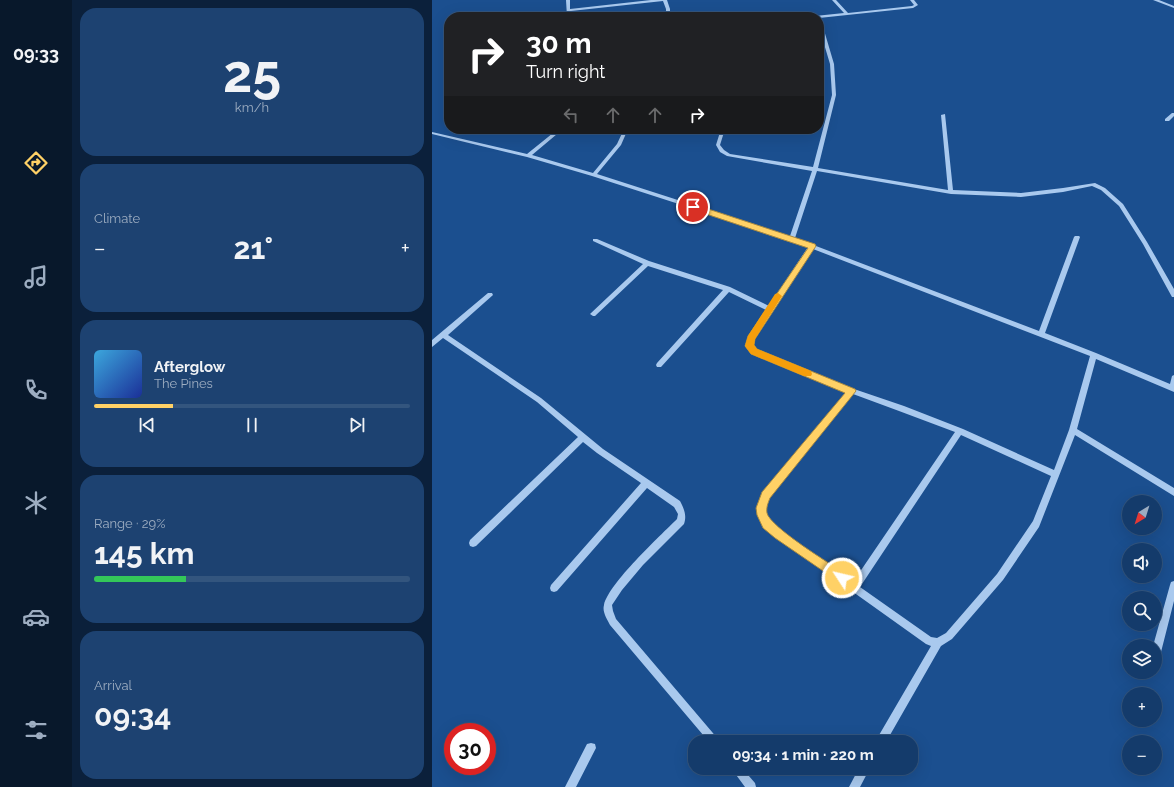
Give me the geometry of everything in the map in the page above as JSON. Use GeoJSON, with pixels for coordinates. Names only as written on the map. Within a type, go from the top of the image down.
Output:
{"type":"FeatureCollection","features":[{"type":"Feature","properties":{"kind":"street"},"geometry":{"type":"LineString","coordinates":[[568,0],[569,10],[662,0]]}},
{"type":"Feature","properties":{"kind":"street"},"geometry":{"type":"LineString","coordinates":[[665,0],[668,12]]}},
{"type":"Feature","properties":{"kind":"street"},"geometry":{"type":"LineString","coordinates":[[834,0],[846,13]]}},
{"type":"Feature","properties":{"kind":"street"},"geometry":{"type":"LineString","coordinates":[[824,17],[846,13],[914,7],[916,6],[912,0]]}},
{"type":"Feature","properties":{"kind":"street"},"geometry":{"type":"LineString","coordinates":[[1155,0],[1174,7]]}},
{"type":"Feature","properties":{"kind":"street"},"geometry":{"type":"LineString","coordinates":[[792,239],[815,170],[834,95],[832,64],[824,38]]}},
{"type":"Feature","properties":{"kind":"street"},"geometry":{"type":"LineString","coordinates":[[1167,120],[1174,114]]}},
{"type":"Feature","properties":{"kind":"street"},"geometry":{"type":"LineString","coordinates":[[943,115],[951,192]]}},
{"type":"Feature","properties":{"kind":"street"},"geometry":{"type":"LineString","coordinates":[[432,133],[528,156],[594,175],[792,239],[1094,355],[1173,389],[1174,378]]}},
{"type":"Feature","properties":{"kind":"street"},"geometry":{"type":"LineString","coordinates":[[528,156],[555,134]]}},
{"type":"Feature","properties":{"kind":"street"},"geometry":{"type":"LineString","coordinates":[[594,175],[620,144],[624,134]]}},
{"type":"Feature","properties":{"kind":"street"},"geometry":{"type":"LineString","coordinates":[[721,134],[718,145],[722,151],[729,155],[951,192],[1021,195],[1063,190],[1089,184],[1098,186],[1121,205],[1145,243],[1174,295]]}},
{"type":"Feature","properties":{"kind":"street"},"geometry":{"type":"LineString","coordinates":[[1041,335],[1077,237]]}},
{"type":"Feature","properties":{"kind":"street"},"geometry":{"type":"LineString","coordinates":[[595,240],[647,263],[728,289],[770,309]]}},
{"type":"Feature","properties":{"kind":"street"},"geometry":{"type":"LineString","coordinates":[[812,246],[751,338],[750,346],[754,351],[852,391],[960,431],[1055,474]]}},
{"type":"Feature","properties":{"kind":"street"},"geometry":{"type":"LineString","coordinates":[[593,314],[647,263]]}},
{"type":"Feature","properties":{"kind":"street"},"geometry":{"type":"LineString","coordinates":[[659,365],[728,289]]}},
{"type":"Feature","properties":{"kind":"street"},"geometry":{"type":"LineString","coordinates":[[432,344],[490,295]]}},
{"type":"Feature","properties":{"kind":"street"},"geometry":{"type":"LineString","coordinates":[[443,335],[539,400],[600,451],[677,504],[682,513],[681,521],[618,588],[608,605],[608,613],[613,622],[709,735]]}},
{"type":"Feature","properties":{"kind":"street"},"geometry":{"type":"LineString","coordinates":[[884,735],[938,643],[949,636],[1000,577],[1036,524],[1073,430],[1094,355]]}},
{"type":"Feature","properties":{"kind":"street"},"geometry":{"type":"LineString","coordinates":[[852,391],[766,495],[761,508],[762,515],[767,524],[773,529],[929,641],[938,643]]}},
{"type":"Feature","properties":{"kind":"street"},"geometry":{"type":"LineString","coordinates":[[1073,430],[1174,492]]}},
{"type":"Feature","properties":{"kind":"street"},"geometry":{"type":"LineString","coordinates":[[855,587],[960,431]]}},
{"type":"Feature","properties":{"kind":"street"},"geometry":{"type":"LineString","coordinates":[[473,543],[583,437]]}},
{"type":"Feature","properties":{"kind":"street"},"geometry":{"type":"LineString","coordinates":[[554,588],[646,483]]}},
{"type":"Feature","properties":{"kind":"street"},"geometry":{"type":"LineString","coordinates":[[1160,639],[1174,585]]}},
{"type":"Feature","properties":{"kind":"street"},"geometry":{"type":"LineString","coordinates":[[570,787],[591,748]]}},
{"type":"Feature","properties":{"kind":"street"},"geometry":{"type":"LineString","coordinates":[[742,775],[751,787]]}},
{"type":"Feature","properties":{"kind":"street"},"geometry":{"type":"LineString","coordinates":[[854,787],[861,775]]}},
{"type":"Feature","properties":{"kind":"slow traffic"},"geometry":{"type":"LineString","coordinates":[[778,296],[751,338],[750,346],[754,351],[808,374]]}},
{"type":"Feature","properties":{"kind":"route"},"geometry":{"type":"LineString","coordinates":[[693,207],[812,246],[751,338],[750,346],[754,351],[852,391],[766,495],[761,508],[762,515],[767,524],[842,578]]}}]}
